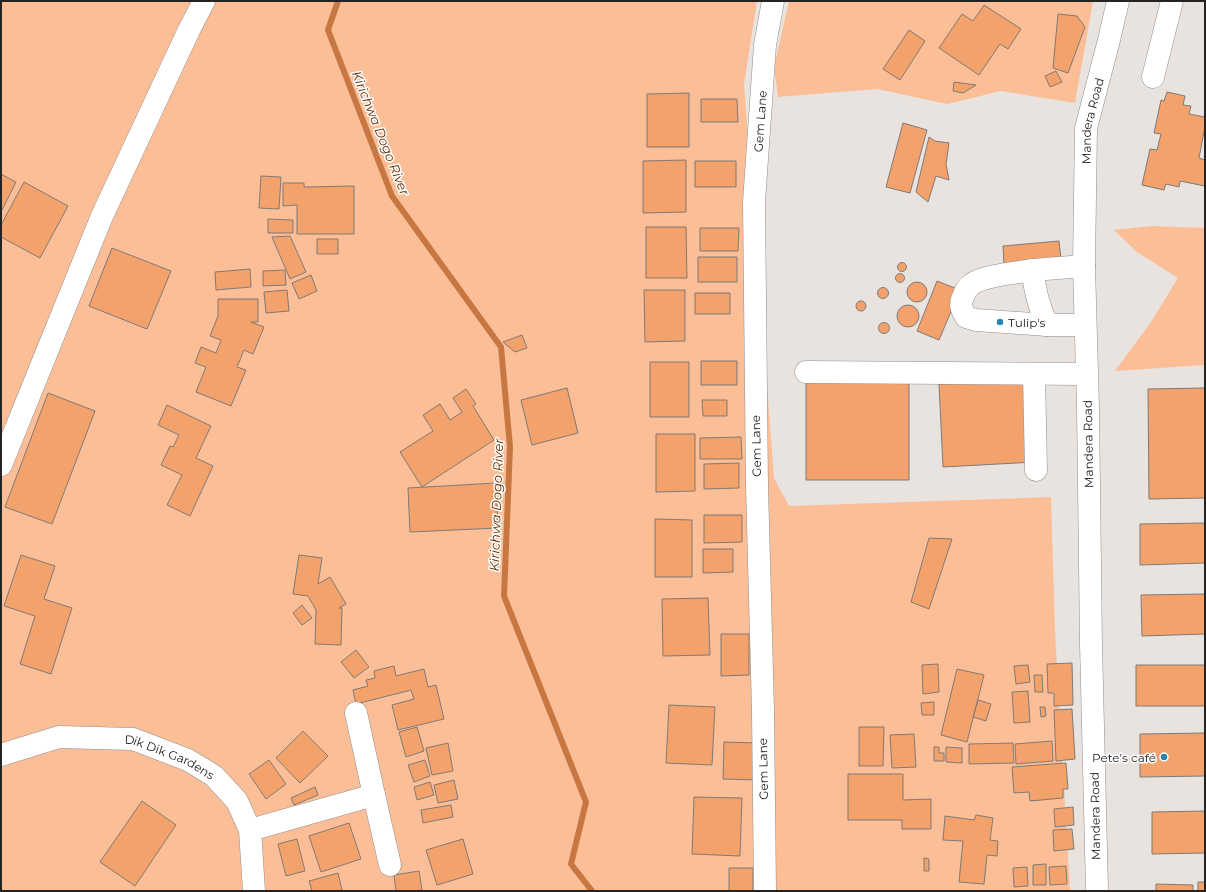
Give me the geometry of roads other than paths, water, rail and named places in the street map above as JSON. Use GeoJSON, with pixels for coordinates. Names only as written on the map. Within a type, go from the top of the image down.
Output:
{"type":"FeatureCollection","features":[{"type":"Feature","properties":{"kind":"street"},"geometry":{"type":"LineString","coordinates":[[1,465],[102,216],[204,1]]}},
{"type":"Feature","properties":{"kind":"street","name":"Gem Lane"},"geometry":{"type":"LineString","coordinates":[[764,891],[763,711],[757,486],[754,202],[764,45],[773,1]]}},
{"type":"Feature","properties":{"kind":"street","name":"Mandera Road"},"geometry":{"type":"LineString","coordinates":[[1097,891],[1084,266],[1086,128],[1118,1]]}},
{"type":"Feature","properties":{"kind":"street"},"geometry":{"type":"LineString","coordinates":[[1153,77],[1172,1]]}},
{"type":"Feature","properties":{"kind":"street"},"geometry":{"type":"LineString","coordinates":[[1084,266],[1033,270],[981,279],[971,284],[965,291],[961,301],[961,310],[966,317],[976,320],[1086,325]]}},
{"type":"Feature","properties":{"kind":"street"},"geometry":{"type":"LineString","coordinates":[[1033,270],[1035,292],[1047,324]]}},
{"type":"Feature","properties":{"kind":"street"},"geometry":{"type":"LineString","coordinates":[[806,372],[1086,374]]}},
{"type":"Feature","properties":{"kind":"street"},"geometry":{"type":"LineString","coordinates":[[1034,374],[1036,470]]}},
{"type":"Feature","properties":{"kind":"street"},"geometry":{"type":"LineString","coordinates":[[356,713],[390,865]]}},
{"type":"Feature","properties":{"kind":"street","name":"Dik Dik Gardens"},"geometry":{"type":"LineString","coordinates":[[1,755],[59,737],[133,739],[188,760],[214,776],[237,801],[250,830],[254,891]]}},
{"type":"Feature","properties":{"kind":"street"},"geometry":{"type":"LineString","coordinates":[[250,830],[374,795]]}},
{"type":"Feature","properties":{"kind":"waterway","name":"Kirichwa Dogo River"},"geometry":{"type":"LineString","coordinates":[[338,1],[328,30],[392,196],[501,347],[510,447],[504,596],[586,802],[571,864],[592,891]]}},
{"type":"Feature","properties":{"kind":"place","name":"Tulip's"},"geometry":{"type":"Point","coordinates":[1000,322]}},
{"type":"Feature","properties":{"kind":"place","name":"Pete’s café"},"geometry":{"type":"Point","coordinates":[1164,757]}}]}
